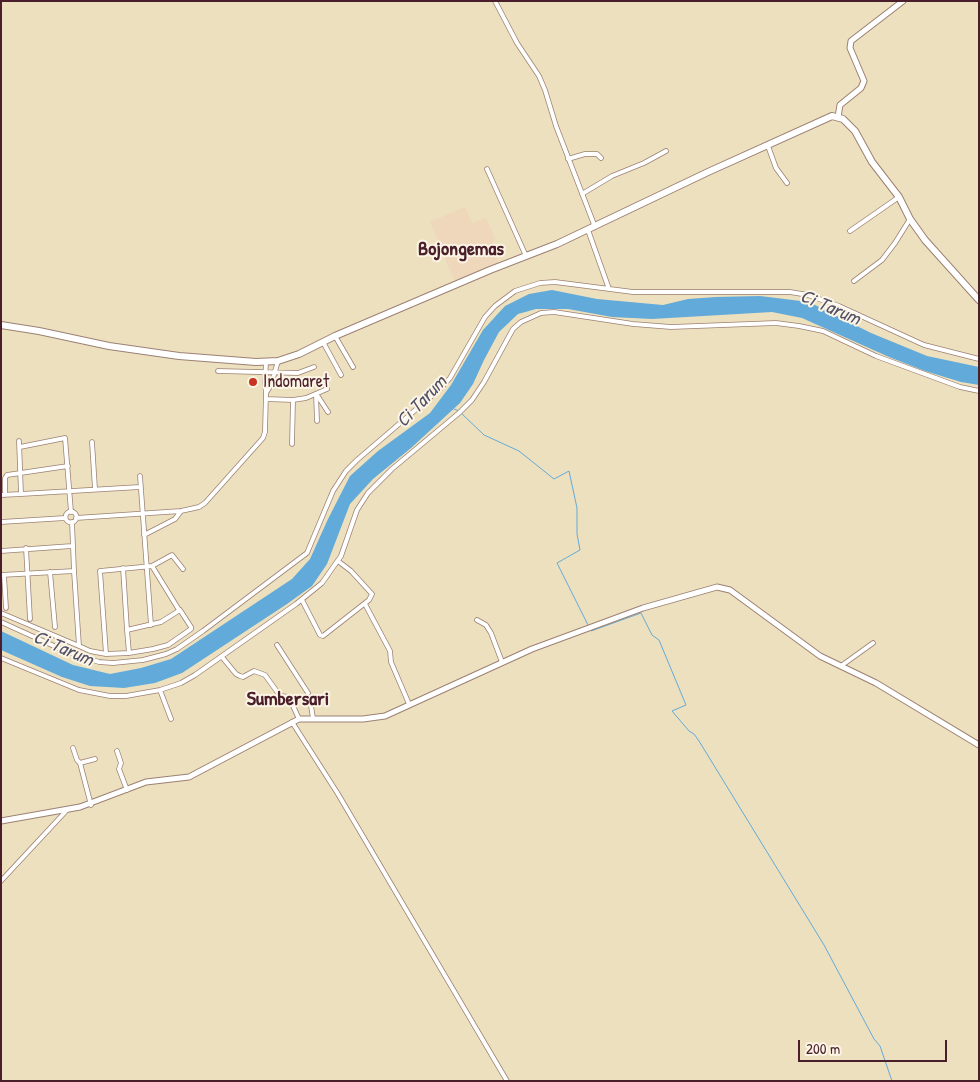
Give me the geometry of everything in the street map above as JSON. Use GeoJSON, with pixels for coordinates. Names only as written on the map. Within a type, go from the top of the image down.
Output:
{"type":"FeatureCollection","features":[{"type":"Feature","properties":{"kind":"main road"},"geometry":{"type":"LineString","coordinates":[[1,326],[153,353],[240,361],[278,361],[299,354],[335,336],[591,229],[708,172],[826,118],[838,117],[843,119],[855,131],[872,162],[899,197],[925,240],[979,300]]}},
{"type":"Feature","properties":{"kind":"street"},"geometry":{"type":"LineString","coordinates":[[495,1],[517,43],[539,76],[582,194],[609,289]]}},
{"type":"Feature","properties":{"kind":"street"},"geometry":{"type":"LineString","coordinates":[[838,117],[840,105],[861,88],[864,81],[850,48],[851,41],[903,1]]}},
{"type":"Feature","properties":{"kind":"street"},"geometry":{"type":"LineString","coordinates":[[768,146],[776,168],[787,183]]}},
{"type":"Feature","properties":{"kind":"street"},"geometry":{"type":"LineString","coordinates":[[582,194],[618,173],[644,163],[666,151]]}},
{"type":"Feature","properties":{"kind":"street"},"geometry":{"type":"LineString","coordinates":[[568,159],[585,154],[597,154],[601,158]]}},
{"type":"Feature","properties":{"kind":"street"},"geometry":{"type":"LineString","coordinates":[[487,169],[526,256]]}},
{"type":"Feature","properties":{"kind":"street"},"geometry":{"type":"LineString","coordinates":[[850,231],[899,197]]}},
{"type":"Feature","properties":{"kind":"street"},"geometry":{"type":"LineString","coordinates":[[854,281],[882,260],[910,218]]}},
{"type":"Feature","properties":{"kind":"street"},"geometry":{"type":"LineString","coordinates":[[1,622],[64,651],[99,662],[113,663],[143,660],[177,649],[204,631],[307,552],[333,491],[346,472],[357,460],[441,388],[450,378],[485,317],[506,297],[515,291],[548,282],[632,292],[790,292],[808,295],[839,306],[924,345],[979,359]]}},
{"type":"Feature","properties":{"kind":"street"},"geometry":{"type":"LineString","coordinates":[[1,658],[79,690],[110,696],[126,696],[160,690],[181,683],[299,602],[322,583],[338,561],[357,510],[368,493],[392,469],[460,413],[472,400],[484,382],[513,329],[521,322],[541,314],[554,312],[633,324],[671,327],[776,323],[798,326],[823,331],[876,356],[960,387],[979,392]]}},
{"type":"Feature","properties":{"kind":"street"},"geometry":{"type":"LineString","coordinates":[[335,336],[353,367]]}},
{"type":"Feature","properties":{"kind":"street"},"geometry":{"type":"LineString","coordinates":[[323,342],[341,375]]}},
{"type":"Feature","properties":{"kind":"street"},"geometry":{"type":"LineString","coordinates":[[266,393],[271,385],[278,361]]}},
{"type":"Feature","properties":{"kind":"street"},"geometry":{"type":"LineString","coordinates":[[79,646],[72,522],[76,518],[192,510],[205,503],[263,438],[265,432],[266,362]]}},
{"type":"Feature","properties":{"kind":"street"},"geometry":{"type":"LineString","coordinates":[[218,371],[298,373],[314,367]]}},
{"type":"Feature","properties":{"kind":"street"},"geometry":{"type":"LineString","coordinates":[[266,398],[293,400],[306,398],[327,389]]}},
{"type":"Feature","properties":{"kind":"street"},"geometry":{"type":"LineString","coordinates":[[316,394],[328,412]]}},
{"type":"Feature","properties":{"kind":"street"},"geometry":{"type":"LineString","coordinates":[[316,394],[317,421]]}},
{"type":"Feature","properties":{"kind":"street"},"geometry":{"type":"LineString","coordinates":[[292,444],[293,400]]}},
{"type":"Feature","properties":{"kind":"street"},"geometry":{"type":"LineString","coordinates":[[20,448],[65,438],[71,512],[74,513],[76,518]]}},
{"type":"Feature","properties":{"kind":"street"},"geometry":{"type":"LineString","coordinates":[[19,441],[21,494]]}},
{"type":"Feature","properties":{"kind":"street"},"geometry":{"type":"LineString","coordinates":[[92,442],[95,489]]}},
{"type":"Feature","properties":{"kind":"street"},"geometry":{"type":"LineString","coordinates":[[68,466],[21,472],[6,476],[3,495],[140,487]]}},
{"type":"Feature","properties":{"kind":"street"},"geometry":{"type":"LineString","coordinates":[[140,476],[151,625]]}},
{"type":"Feature","properties":{"kind":"street"},"geometry":{"type":"LineString","coordinates":[[144,535],[175,519],[181,511]]}},
{"type":"Feature","properties":{"kind":"street"},"geometry":{"type":"LineString","coordinates":[[65,518],[66,514],[71,512]]}},
{"type":"Feature","properties":{"kind":"street"},"geometry":{"type":"LineString","coordinates":[[1,522],[65,518]]}},
{"type":"Feature","properties":{"kind":"street"},"geometry":{"type":"LineString","coordinates":[[65,518],[67,522],[72,522]]}},
{"type":"Feature","properties":{"kind":"street"},"geometry":{"type":"LineString","coordinates":[[1,551],[72,546]]}},
{"type":"Feature","properties":{"kind":"street"},"geometry":{"type":"LineString","coordinates":[[26,548],[30,619]]}},
{"type":"Feature","properties":{"kind":"street"},"geometry":{"type":"LineString","coordinates":[[106,654],[100,573],[103,569],[152,566],[172,555],[182,569]]}},
{"type":"Feature","properties":{"kind":"street"},"geometry":{"type":"LineString","coordinates":[[299,602],[320,635],[323,636],[365,604],[372,594],[351,571],[338,561]]}},
{"type":"Feature","properties":{"kind":"street"},"geometry":{"type":"LineString","coordinates":[[1,613],[90,651],[106,654],[129,653],[168,645],[191,629],[192,626],[182,611],[179,610],[152,566]]}},
{"type":"Feature","properties":{"kind":"street"},"geometry":{"type":"LineString","coordinates":[[124,568],[129,653]]}},
{"type":"Feature","properties":{"kind":"street"},"geometry":{"type":"LineString","coordinates":[[6,608],[3,575],[74,571]]}},
{"type":"Feature","properties":{"kind":"street"},"geometry":{"type":"LineString","coordinates":[[50,572],[55,627]]}},
{"type":"Feature","properties":{"kind":"street"},"geometry":{"type":"LineString","coordinates":[[1,822],[91,804],[156,780],[189,777],[299,719],[386,716],[502,662],[643,608],[717,587],[730,590],[820,656],[876,683],[977,742]]}},
{"type":"Feature","properties":{"kind":"street"},"geometry":{"type":"LineString","coordinates":[[365,604],[390,651],[391,662],[409,704]]}},
{"type":"Feature","properties":{"kind":"street"},"geometry":{"type":"LineString","coordinates":[[127,630],[161,622],[179,610]]}},
{"type":"Feature","properties":{"kind":"street"},"geometry":{"type":"LineString","coordinates":[[477,620],[483,622],[491,633],[502,662]]}},
{"type":"Feature","properties":{"kind":"street"},"geometry":{"type":"LineString","coordinates":[[841,666],[873,644]]}},
{"type":"Feature","properties":{"kind":"street"},"geometry":{"type":"LineString","coordinates":[[277,645],[308,693]]}},
{"type":"Feature","properties":{"kind":"street"},"geometry":{"type":"LineString","coordinates":[[222,656],[236,674],[240,676],[243,677],[254,671],[265,675],[281,696],[289,697],[299,719]]}},
{"type":"Feature","properties":{"kind":"street"},"geometry":{"type":"LineString","coordinates":[[160,690],[171,719]]}},
{"type":"Feature","properties":{"kind":"street"},"geometry":{"type":"LineString","coordinates":[[311,706],[313,718]]}},
{"type":"Feature","properties":{"kind":"street"},"geometry":{"type":"LineString","coordinates":[[292,722],[338,794],[507,1081]]}},
{"type":"Feature","properties":{"kind":"street"},"geometry":{"type":"LineString","coordinates":[[73,748],[80,763],[91,804]]}},
{"type":"Feature","properties":{"kind":"street"},"geometry":{"type":"LineString","coordinates":[[118,751],[121,763],[119,769],[127,790]]}},
{"type":"Feature","properties":{"kind":"street"},"geometry":{"type":"LineString","coordinates":[[80,763],[95,759]]}},
{"type":"Feature","properties":{"kind":"street"},"geometry":{"type":"LineString","coordinates":[[1,881],[67,810]]}},
{"type":"Feature","properties":{"kind":"shaded area"},"geometry":{"type":"Polygon","coordinates":[[[465,207],[472,223],[486,218],[495,238],[492,246],[499,263],[455,282],[430,222],[465,207]]]}},
{"type":"Feature","properties":{"kind":"water"},"geometry":{"type":"Polygon","coordinates":[[[552,290],[597,299],[663,305],[688,299],[760,296],[809,302],[871,333],[927,356],[979,367],[979,385],[961,382],[925,371],[802,318],[772,312],[652,319],[612,317],[568,309],[536,309],[518,314],[499,332],[473,384],[460,403],[411,448],[373,479],[350,504],[327,564],[312,586],[182,673],[155,683],[124,688],[90,686],[62,677],[1,650],[1,631],[73,665],[110,674],[141,668],[171,659],[292,579],[310,559],[350,476],[378,451],[430,413],[451,385],[483,330],[505,306],[529,294],[552,290]]]}},
{"type":"Feature","properties":{"kind":"waterway"},"geometry":{"type":"LineString","coordinates":[[454,409],[459,411],[484,435],[519,451],[554,479],[569,471],[577,508],[577,534],[580,550],[557,563],[589,627]]}},
{"type":"Feature","properties":{"kind":"waterway"},"geometry":{"type":"LineString","coordinates":[[591,630],[641,613],[652,635],[659,640],[686,705],[672,711],[699,741],[824,945],[874,1039],[880,1046],[892,1081]]}},
{"type":"Feature","properties":{"kind":"tunnel"},"geometry":{"type":"LineString","coordinates":[[308,693],[311,706]]}},
{"type":"Feature","properties":{"kind":"place","name":"Indomaret"},"geometry":{"type":"Point","coordinates":[253,382]}},
{"type":"Feature","properties":{"kind":"district","name":"Bojongemas"},"geometry":{"type":"Point","coordinates":[461,250]}},
{"type":"Feature","properties":{"kind":"district","name":"Sumbersari"},"geometry":{"type":"Point","coordinates":[288,700]}},
{"type":"Feature","properties":{"kind":"water label","name":"Ci Tarum"},"geometry":{"type":"Point","coordinates":[830,308]}},
{"type":"Feature","properties":{"kind":"water label","name":"Ci Tarum"},"geometry":{"type":"Point","coordinates":[422,402]}},
{"type":"Feature","properties":{"kind":"water label","name":"Ci Tarum"},"geometry":{"type":"Point","coordinates":[63,649]}}]}
